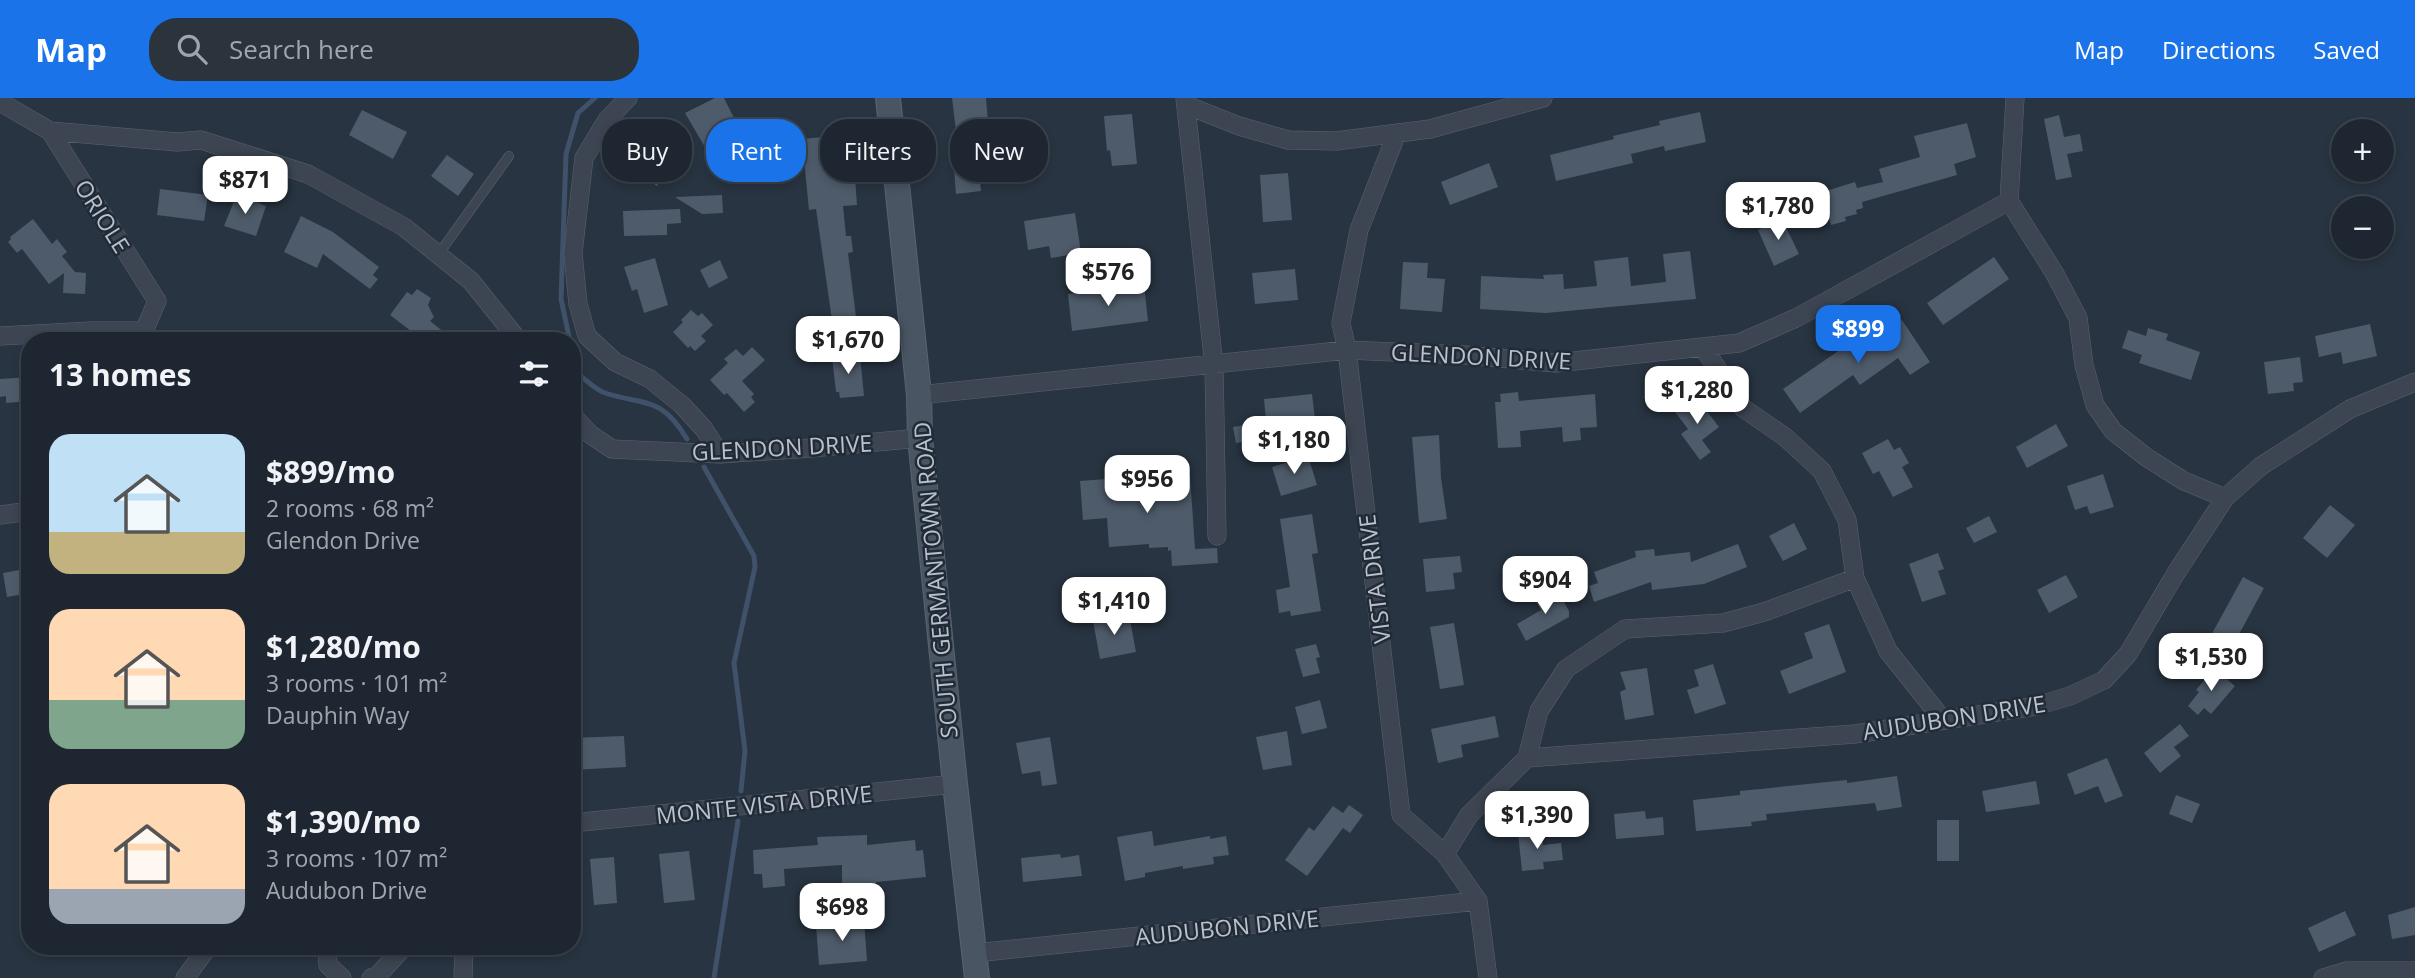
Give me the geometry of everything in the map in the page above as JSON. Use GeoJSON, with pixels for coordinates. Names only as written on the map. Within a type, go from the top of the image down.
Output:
{"type":"FeatureCollection","features":[{"type":"Feature","properties":{"kind":"main road","name":"SOUTH GERMANTOWN ROAD"},"geometry":{"type":"LineString","coordinates":[[888,98],[919,395],[920,438],[977,978]]}},
{"type":"Feature","properties":{"kind":"street"},"geometry":{"type":"LineString","coordinates":[[628,98],[607,120],[584,158],[573,253],[578,303],[587,336],[615,362],[650,380],[682,405],[704,429],[720,454]]}},
{"type":"Feature","properties":{"kind":"street"},"geometry":{"type":"LineString","coordinates":[[1185,102],[1240,127],[1289,140],[1336,141],[1430,129],[1543,98]]}},
{"type":"Feature","properties":{"kind":"street"},"geometry":{"type":"LineString","coordinates":[[2015,98],[2008,201],[2055,274],[2078,317],[2084,365],[2095,405],[2113,431],[2146,457],[2184,481],[2225,498]]}},
{"type":"Feature","properties":{"kind":"street"},"geometry":{"type":"LineString","coordinates":[[0,102],[50,131],[177,142],[201,139],[308,174],[404,227],[471,281],[512,332]]}},
{"type":"Feature","properties":{"kind":"street"},"geometry":{"type":"LineString","coordinates":[[1185,102],[1214,366],[1217,536]]}},
{"type":"Feature","properties":{"kind":"street","name":"ORIOLE"},"geometry":{"type":"LineString","coordinates":[[50,131],[157,301],[144,331],[73,332]]}},
{"type":"Feature","properties":{"kind":"street","name":"VISTA DRIVE"},"geometry":{"type":"LineString","coordinates":[[1398,133],[1359,230],[1341,323],[1347,350],[1401,815],[1445,853],[1478,901],[1488,978]]}},
{"type":"Feature","properties":{"kind":"street","name":"GLENDON DRIVE"},"geometry":{"type":"LineString","coordinates":[[919,395],[1347,350],[1465,355],[1556,363],[1739,343],[1796,318],[2008,201]]}},
{"type":"Feature","properties":{"kind":"street","name":"ORIOLE"},"geometry":{"type":"LineString","coordinates":[[0,336],[21,335]]}},
{"type":"Feature","properties":{"kind":"street"},"geometry":{"type":"LineString","coordinates":[[1703,347],[1743,408],[1785,437],[1822,471],[1847,520],[1856,578],[1888,650],[1943,720]]}},
{"type":"Feature","properties":{"kind":"street","name":"AUDUBON DRIVE"},"geometry":{"type":"LineString","coordinates":[[1527,758],[1855,734],[2036,706],[2070,696],[2104,680],[2128,654],[2225,498],[2261,466],[2350,409],[2415,382]]}},
{"type":"Feature","properties":{"kind":"street","name":"GLENDON DRIVE"},"geometry":{"type":"LineString","coordinates":[[581,424],[612,449],[720,454],[920,438]]}},
{"type":"Feature","properties":{"kind":"street"},"geometry":{"type":"LineString","coordinates":[[0,515],[21,512]]}},
{"type":"Feature","properties":{"kind":"street"},"geometry":{"type":"LineString","coordinates":[[1445,853],[1469,815],[1527,758],[1539,711],[1566,669],[1625,629],[1723,623],[1764,612],[1856,578]]}},
{"type":"Feature","properties":{"kind":"street","name":"MONTE VISTA DRIVE"},"geometry":{"type":"LineString","coordinates":[[581,822],[955,784]]}},
{"type":"Feature","properties":{"kind":"street","name":"AUDUBON DRIVE"},"geometry":{"type":"LineString","coordinates":[[975,953],[1478,901]]}},
{"type":"Feature","properties":{"kind":"street"},"geometry":{"type":"LineString","coordinates":[[185,978],[202,955]]}},
{"type":"Feature","properties":{"kind":"street"},"geometry":{"type":"LineString","coordinates":[[327,955],[328,965],[342,978]]}},
{"type":"Feature","properties":{"kind":"street"},"geometry":{"type":"LineString","coordinates":[[372,978],[397,955]]}},
{"type":"Feature","properties":{"kind":"street"},"geometry":{"type":"LineString","coordinates":[[463,978],[464,955]]}},
{"type":"Feature","properties":{"kind":"street"},"geometry":{"type":"LineString","coordinates":[[2323,978],[2346,971],[2415,971]]}},
{"type":"Feature","properties":{"kind":"lane"},"geometry":{"type":"LineString","coordinates":[[438,254],[509,156]]}},
{"type":"Feature","properties":{"kind":"building"},"geometry":{"type":"Polygon","coordinates":[[[715,98],[724,98],[734,119],[706,119],[706,149],[692,125],[692,119],[689,119],[685,113],[715,98]]]}},
{"type":"Feature","properties":{"kind":"building"},"geometry":{"type":"Polygon","coordinates":[[[952,98],[986,98],[988,119],[955,119],[952,98]]]}},
{"type":"Feature","properties":{"kind":"building"},"geometry":{"type":"Polygon","coordinates":[[[362,110],[407,132],[393,159],[349,135],[362,110]]]}},
{"type":"Feature","properties":{"kind":"building"},"geometry":{"type":"Polygon","coordinates":[[[1700,112],[1706,142],[1665,151],[1664,146],[1631,154],[1633,163],[1556,181],[1550,155],[1660,125],[1659,121],[1700,112]]]}},
{"type":"Feature","properties":{"kind":"building"},"geometry":{"type":"Polygon","coordinates":[[[1132,114],[1137,164],[1112,166],[1110,150],[1107,151],[1104,116],[1132,114]]]}},
{"type":"Feature","properties":{"kind":"building"},"geometry":{"type":"Polygon","coordinates":[[[2059,115],[2064,137],[2080,134],[2083,151],[2067,154],[2072,177],[2056,180],[2044,119],[2059,115]]]}},
{"type":"Feature","properties":{"kind":"building"},"geometry":{"type":"Polygon","coordinates":[[[1967,123],[1976,157],[1954,164],[1957,175],[1862,202],[1863,208],[1856,210],[1857,214],[1845,217],[1846,221],[1831,225],[1829,218],[1824,219],[1818,198],[1827,195],[1826,191],[1855,182],[1857,188],[1883,182],[1879,169],[1920,157],[1914,136],[1967,123]]]}},
{"type":"Feature","properties":{"kind":"building"},"geometry":{"type":"Polygon","coordinates":[[[820,137],[820,182],[855,182],[857,205],[843,206],[846,236],[851,236],[853,252],[848,253],[856,317],[832,320],[816,209],[809,210],[806,139],[820,137]]]}},
{"type":"Feature","properties":{"kind":"building"},"geometry":{"type":"Polygon","coordinates":[[[447,155],[474,174],[458,196],[431,176],[447,155]]]}},
{"type":"Feature","properties":{"kind":"building"},"geometry":{"type":"Polygon","coordinates":[[[1489,163],[1498,187],[1450,205],[1441,182],[1489,163]]]}},
{"type":"Feature","properties":{"kind":"building"},"geometry":{"type":"Polygon","coordinates":[[[1288,173],[1292,220],[1263,222],[1260,175],[1288,173]]]}},
{"type":"Feature","properties":{"kind":"building"},"geometry":{"type":"Polygon","coordinates":[[[955,182],[980,182],[981,191],[956,194],[955,182]]]}},
{"type":"Feature","properties":{"kind":"building"},"geometry":{"type":"Polygon","coordinates":[[[160,189],[208,195],[204,221],[157,215],[160,189]]]}},
{"type":"Feature","properties":{"kind":"building"},"geometry":{"type":"Polygon","coordinates":[[[237,194],[266,206],[256,236],[224,226],[237,194]]]}},
{"type":"Feature","properties":{"kind":"building"},"geometry":{"type":"Polygon","coordinates":[[[722,195],[723,213],[702,214],[675,197],[722,195]]]}},
{"type":"Feature","properties":{"kind":"building"},"geometry":{"type":"Polygon","coordinates":[[[680,209],[681,223],[667,224],[667,235],[624,236],[623,211],[680,209]]]}},
{"type":"Feature","properties":{"kind":"building"},"geometry":{"type":"Polygon","coordinates":[[[1075,213],[1081,253],[1051,258],[1049,246],[1028,250],[1024,221],[1075,213]]]}},
{"type":"Feature","properties":{"kind":"building"},"geometry":{"type":"Polygon","coordinates":[[[301,216],[333,232],[379,267],[373,275],[378,279],[370,289],[323,254],[317,268],[284,252],[301,216]]]}},
{"type":"Feature","properties":{"kind":"building"},"geometry":{"type":"Polygon","coordinates":[[[33,219],[52,244],[57,239],[67,252],[62,256],[75,272],[86,273],[85,294],[63,293],[64,273],[49,284],[22,249],[17,253],[8,242],[10,237],[33,219]]]}},
{"type":"Feature","properties":{"kind":"building"},"geometry":{"type":"Polygon","coordinates":[[[1782,219],[1799,254],[1774,266],[1758,230],[1782,219]]]}},
{"type":"Feature","properties":{"kind":"building"},"geometry":{"type":"Polygon","coordinates":[[[1690,251],[1696,299],[1546,313],[1480,309],[1481,276],[1544,279],[1543,275],[1563,274],[1564,289],[1597,286],[1594,261],[1628,257],[1631,286],[1666,282],[1663,254],[1690,251]]]}},
{"type":"Feature","properties":{"kind":"building"},"geometry":{"type":"Polygon","coordinates":[[[1994,257],[2009,279],[1943,325],[1927,303],[1994,257]]]}},
{"type":"Feature","properties":{"kind":"building"},"geometry":{"type":"Polygon","coordinates":[[[655,258],[668,305],[644,313],[637,289],[632,291],[624,267],[655,258]]]}},
{"type":"Feature","properties":{"kind":"building"},"geometry":{"type":"Polygon","coordinates":[[[720,260],[728,278],[709,288],[700,270],[720,260]]]}},
{"type":"Feature","properties":{"kind":"building"},"geometry":{"type":"Polygon","coordinates":[[[1403,262],[1428,263],[1427,278],[1445,279],[1442,312],[1400,309],[1403,262]]]}},
{"type":"Feature","properties":{"kind":"building"},"geometry":{"type":"Polygon","coordinates":[[[1295,269],[1298,300],[1255,304],[1252,273],[1295,269]]]}},
{"type":"Feature","properties":{"kind":"building"},"geometry":{"type":"Polygon","coordinates":[[[1144,284],[1148,321],[1072,331],[1068,294],[1144,284]]]}},
{"type":"Feature","properties":{"kind":"building"},"geometry":{"type":"Polygon","coordinates":[[[417,289],[431,298],[428,305],[434,317],[430,321],[444,332],[412,332],[390,315],[407,292],[412,295],[417,289]]]}},
{"type":"Feature","properties":{"kind":"building"},"geometry":{"type":"Polygon","coordinates":[[[691,310],[698,316],[702,313],[713,325],[701,336],[706,341],[695,351],[690,346],[688,348],[673,332],[691,310]]]}},
{"type":"Feature","properties":{"kind":"building"},"geometry":{"type":"Polygon","coordinates":[[[1902,320],[1930,362],[1910,375],[1898,358],[1860,385],[1853,375],[1800,413],[1783,389],[1857,338],[1863,346],[1902,320]]]}},
{"type":"Feature","properties":{"kind":"building"},"geometry":{"type":"Polygon","coordinates":[[[2370,324],[2377,356],[2343,364],[2341,352],[2319,357],[2315,336],[2370,324]]]}},
{"type":"Feature","properties":{"kind":"building"},"geometry":{"type":"Polygon","coordinates":[[[2148,328],[2168,334],[2166,340],[2200,352],[2191,380],[2139,363],[2142,355],[2122,348],[2128,330],[2146,336],[2148,328]]]}},
{"type":"Feature","properties":{"kind":"building"},"geometry":{"type":"Polygon","coordinates":[[[752,347],[765,360],[742,381],[754,394],[751,397],[755,402],[744,412],[727,393],[724,395],[710,380],[728,363],[724,359],[736,349],[743,356],[752,347]]]}},
{"type":"Feature","properties":{"kind":"building"},"geometry":{"type":"Polygon","coordinates":[[[860,355],[864,396],[840,398],[839,392],[836,392],[832,357],[860,355]]]}},
{"type":"Feature","properties":{"kind":"building"},"geometry":{"type":"Polygon","coordinates":[[[2300,357],[2303,382],[2293,383],[2294,391],[2268,394],[2264,362],[2300,357]]]}},
{"type":"Feature","properties":{"kind":"building"},"geometry":{"type":"Polygon","coordinates":[[[21,378],[21,402],[6,403],[6,396],[0,397],[0,379],[21,378]]]}},
{"type":"Feature","properties":{"kind":"building"},"geometry":{"type":"Polygon","coordinates":[[[1518,392],[1519,401],[1595,394],[1597,427],[1580,428],[1581,440],[1563,442],[1562,427],[1520,431],[1521,447],[1498,448],[1495,402],[1501,402],[1500,394],[1518,392]]]}},
{"type":"Feature","properties":{"kind":"building"},"geometry":{"type":"Polygon","coordinates":[[[1312,394],[1316,428],[1267,433],[1264,399],[1312,394]]]}},
{"type":"Feature","properties":{"kind":"building"},"geometry":{"type":"Polygon","coordinates":[[[1696,397],[1719,427],[1702,440],[1711,452],[1700,460],[1681,434],[1688,429],[1675,412],[1696,397]]]}},
{"type":"Feature","properties":{"kind":"building"},"geometry":{"type":"Polygon","coordinates":[[[1253,424],[1255,440],[1236,443],[1233,427],[1253,424]]]}},
{"type":"Feature","properties":{"kind":"building"},"geometry":{"type":"Polygon","coordinates":[[[2056,424],[2068,446],[2027,468],[2016,447],[2056,424]]]}},
{"type":"Feature","properties":{"kind":"building"},"geometry":{"type":"Polygon","coordinates":[[[1439,435],[1447,519],[1419,523],[1412,437],[1439,435]]]}},
{"type":"Feature","properties":{"kind":"building"},"geometry":{"type":"Polygon","coordinates":[[[1888,439],[1894,450],[1900,447],[1909,463],[1902,467],[1913,487],[1893,497],[1879,471],[1873,474],[1862,453],[1888,439]]]}},
{"type":"Feature","properties":{"kind":"building"},"geometry":{"type":"Polygon","coordinates":[[[1308,456],[1317,485],[1281,496],[1272,467],[1308,456]]]}},
{"type":"Feature","properties":{"kind":"building"},"geometry":{"type":"Polygon","coordinates":[[[2103,474],[2114,507],[2090,514],[2087,506],[2075,510],[2067,486],[2103,474]]]}},
{"type":"Feature","properties":{"kind":"building"},"geometry":{"type":"Polygon","coordinates":[[[1190,475],[1195,549],[1217,548],[1218,563],[1172,566],[1171,550],[1168,551],[1168,547],[1149,548],[1149,544],[1109,547],[1107,518],[1083,520],[1080,481],[1190,475]]]}},
{"type":"Feature","properties":{"kind":"building"},"geometry":{"type":"Polygon","coordinates":[[[2330,505],[2355,525],[2327,558],[2303,538],[2330,505]]]}},
{"type":"Feature","properties":{"kind":"building"},"geometry":{"type":"Polygon","coordinates":[[[1312,514],[1318,553],[1312,554],[1321,611],[1291,616],[1290,611],[1279,613],[1276,590],[1290,587],[1280,519],[1312,514]]]}},
{"type":"Feature","properties":{"kind":"building"},"geometry":{"type":"Polygon","coordinates":[[[1989,516],[1997,532],[1974,543],[1966,528],[1989,516]]]}},
{"type":"Feature","properties":{"kind":"building"},"geometry":{"type":"Polygon","coordinates":[[[1794,523],[1807,549],[1783,561],[1769,536],[1794,523]]]}},
{"type":"Feature","properties":{"kind":"building"},"geometry":{"type":"Polygon","coordinates":[[[1738,544],[1747,567],[1704,584],[1652,590],[1651,582],[1594,602],[1589,586],[1598,583],[1594,572],[1636,557],[1635,551],[1654,549],[1655,556],[1690,552],[1691,562],[1738,544]]]}},
{"type":"Feature","properties":{"kind":"building"},"geometry":{"type":"Polygon","coordinates":[[[1938,553],[1944,569],[1938,571],[1946,594],[1922,602],[1909,564],[1938,553]]]}},
{"type":"Feature","properties":{"kind":"building"},"geometry":{"type":"Polygon","coordinates":[[[1460,556],[1462,572],[1453,573],[1455,589],[1426,592],[1423,559],[1460,556]]]}},
{"type":"Feature","properties":{"kind":"building"},"geometry":{"type":"Polygon","coordinates":[[[21,570],[21,595],[7,597],[3,573],[21,570]]]}},
{"type":"Feature","properties":{"kind":"building"},"geometry":{"type":"Polygon","coordinates":[[[2066,575],[2078,597],[2049,613],[2037,590],[2066,575]]]}},
{"type":"Feature","properties":{"kind":"building"},"geometry":{"type":"Polygon","coordinates":[[[2243,577],[2264,588],[2230,651],[2209,639],[2243,577]]]}},
{"type":"Feature","properties":{"kind":"building"},"geometry":{"type":"Polygon","coordinates":[[[1558,591],[1569,611],[1569,617],[1526,641],[1517,624],[1541,610],[1536,602],[1558,591]]]}},
{"type":"Feature","properties":{"kind":"building"},"geometry":{"type":"Polygon","coordinates":[[[1129,615],[1136,652],[1100,659],[1093,621],[1129,615]]]}},
{"type":"Feature","properties":{"kind":"building"},"geometry":{"type":"Polygon","coordinates":[[[1454,623],[1464,685],[1440,689],[1430,627],[1454,623]]]}},
{"type":"Feature","properties":{"kind":"building"},"geometry":{"type":"Polygon","coordinates":[[[1829,624],[1846,672],[1789,694],[1780,671],[1813,658],[1804,633],[1829,624]]]}},
{"type":"Feature","properties":{"kind":"building"},"geometry":{"type":"Polygon","coordinates":[[[1316,644],[1320,657],[1316,658],[1320,673],[1303,677],[1295,649],[1316,644]]]}},
{"type":"Feature","properties":{"kind":"building"},"geometry":{"type":"Polygon","coordinates":[[[1713,664],[1726,704],[1695,714],[1687,690],[1699,686],[1694,670],[1713,664]]]}},
{"type":"Feature","properties":{"kind":"building"},"geometry":{"type":"Polygon","coordinates":[[[1647,668],[1654,715],[1625,720],[1620,692],[1626,689],[1620,672],[1647,668]]]}},
{"type":"Feature","properties":{"kind":"building"},"geometry":{"type":"Polygon","coordinates":[[[2214,668],[2235,686],[2211,714],[2204,708],[2198,715],[2188,706],[2199,692],[2196,690],[2214,668]]]}},
{"type":"Feature","properties":{"kind":"building"},"geometry":{"type":"Polygon","coordinates":[[[1320,700],[1327,728],[1302,734],[1295,707],[1320,700]]]}},
{"type":"Feature","properties":{"kind":"building"},"geometry":{"type":"Polygon","coordinates":[[[1495,716],[1499,737],[1461,745],[1463,757],[1438,763],[1431,729],[1495,716]]]}},
{"type":"Feature","properties":{"kind":"building"},"geometry":{"type":"Polygon","coordinates":[[[2180,724],[2189,736],[2174,747],[2181,756],[2160,773],[2144,753],[2180,724]]]}},
{"type":"Feature","properties":{"kind":"building"},"geometry":{"type":"Polygon","coordinates":[[[1287,731],[1292,765],[1263,770],[1256,737],[1287,731]]]}},
{"type":"Feature","properties":{"kind":"building"},"geometry":{"type":"Polygon","coordinates":[[[624,736],[626,767],[581,770],[581,738],[624,736]]]}},
{"type":"Feature","properties":{"kind":"building"},"geometry":{"type":"Polygon","coordinates":[[[1050,737],[1057,784],[1042,786],[1040,771],[1022,774],[1016,743],[1050,737]]]}},
{"type":"Feature","properties":{"kind":"building"},"geometry":{"type":"Polygon","coordinates":[[[2107,758],[2123,796],[2105,803],[2098,786],[2075,795],[2067,774],[2107,758]]]}},
{"type":"Feature","properties":{"kind":"building"},"geometry":{"type":"Polygon","coordinates":[[[1897,776],[1902,807],[1877,811],[1875,803],[1766,814],[1767,820],[1751,822],[1752,826],[1696,831],[1693,800],[1740,795],[1740,791],[1847,780],[1847,783],[1897,776]]]}},
{"type":"Feature","properties":{"kind":"building"},"geometry":{"type":"Polygon","coordinates":[[[2036,781],[2040,804],[1986,812],[1982,791],[2036,781]]]}},
{"type":"Feature","properties":{"kind":"building"},"geometry":{"type":"Polygon","coordinates":[[[2176,795],[2200,804],[2192,823],[2169,814],[2176,795]]]}},
{"type":"Feature","properties":{"kind":"building"},"geometry":{"type":"Polygon","coordinates":[[[1349,805],[1363,815],[1350,833],[1343,828],[1307,876],[1285,860],[1309,827],[1314,831],[1333,806],[1343,813],[1349,805]]]}},
{"type":"Feature","properties":{"kind":"building"},"geometry":{"type":"Polygon","coordinates":[[[1645,811],[1646,819],[1663,817],[1664,835],[1616,839],[1614,814],[1645,811]]]}},
{"type":"Feature","properties":{"kind":"building"},"geometry":{"type":"Polygon","coordinates":[[[1937,820],[1959,820],[1959,861],[1937,861],[1937,820]]]}},
{"type":"Feature","properties":{"kind":"building"},"geometry":{"type":"Polygon","coordinates":[[[1542,830],[1543,845],[1561,843],[1563,860],[1543,862],[1544,869],[1522,871],[1518,833],[1542,830]]]}},
{"type":"Feature","properties":{"kind":"building"},"geometry":{"type":"Polygon","coordinates":[[[1152,831],[1154,846],[1210,836],[1210,839],[1226,836],[1229,855],[1213,857],[1214,864],[1145,873],[1145,877],[1125,881],[1117,837],[1152,831]]]}},
{"type":"Feature","properties":{"kind":"building"},"geometry":{"type":"Polygon","coordinates":[[[867,835],[867,845],[915,840],[916,851],[923,850],[926,877],[876,882],[876,887],[842,887],[842,865],[784,869],[785,886],[763,888],[762,874],[754,874],[753,850],[818,845],[817,837],[867,835]]]}},
{"type":"Feature","properties":{"kind":"building"},"geometry":{"type":"Polygon","coordinates":[[[689,851],[695,900],[664,903],[659,854],[689,851]]]}},
{"type":"Feature","properties":{"kind":"building"},"geometry":{"type":"Polygon","coordinates":[[[1060,854],[1061,858],[1079,855],[1082,876],[1023,882],[1021,858],[1060,854]]]}},
{"type":"Feature","properties":{"kind":"building"},"geometry":{"type":"Polygon","coordinates":[[[614,857],[617,903],[594,905],[590,859],[614,857]]]}},
{"type":"Feature","properties":{"kind":"building"},"geometry":{"type":"Polygon","coordinates":[[[2415,907],[2415,935],[2392,939],[2388,915],[2415,907]]]}},
{"type":"Feature","properties":{"kind":"building"},"geometry":{"type":"Polygon","coordinates":[[[2345,911],[2356,935],[2319,952],[2308,928],[2345,911]]]}},
{"type":"Feature","properties":{"kind":"building"},"geometry":{"type":"Polygon","coordinates":[[[864,921],[867,961],[819,965],[816,925],[864,921]]]}},
{"type":"Feature","properties":{"kind":"waterway"},"geometry":{"type":"LineString","coordinates":[[568,332],[561,299],[566,154],[578,113],[595,98]]}},
{"type":"Feature","properties":{"kind":"waterway"},"geometry":{"type":"LineString","coordinates":[[581,377],[605,393],[661,409],[678,425],[687,439]]}},
{"type":"Feature","properties":{"kind":"waterway"},"geometry":{"type":"LineString","coordinates":[[704,467],[754,556],[755,567],[734,663],[745,751],[741,791]]}},
{"type":"Feature","properties":{"kind":"waterway"},"geometry":{"type":"LineString","coordinates":[[714,978],[738,821]]}}]}
